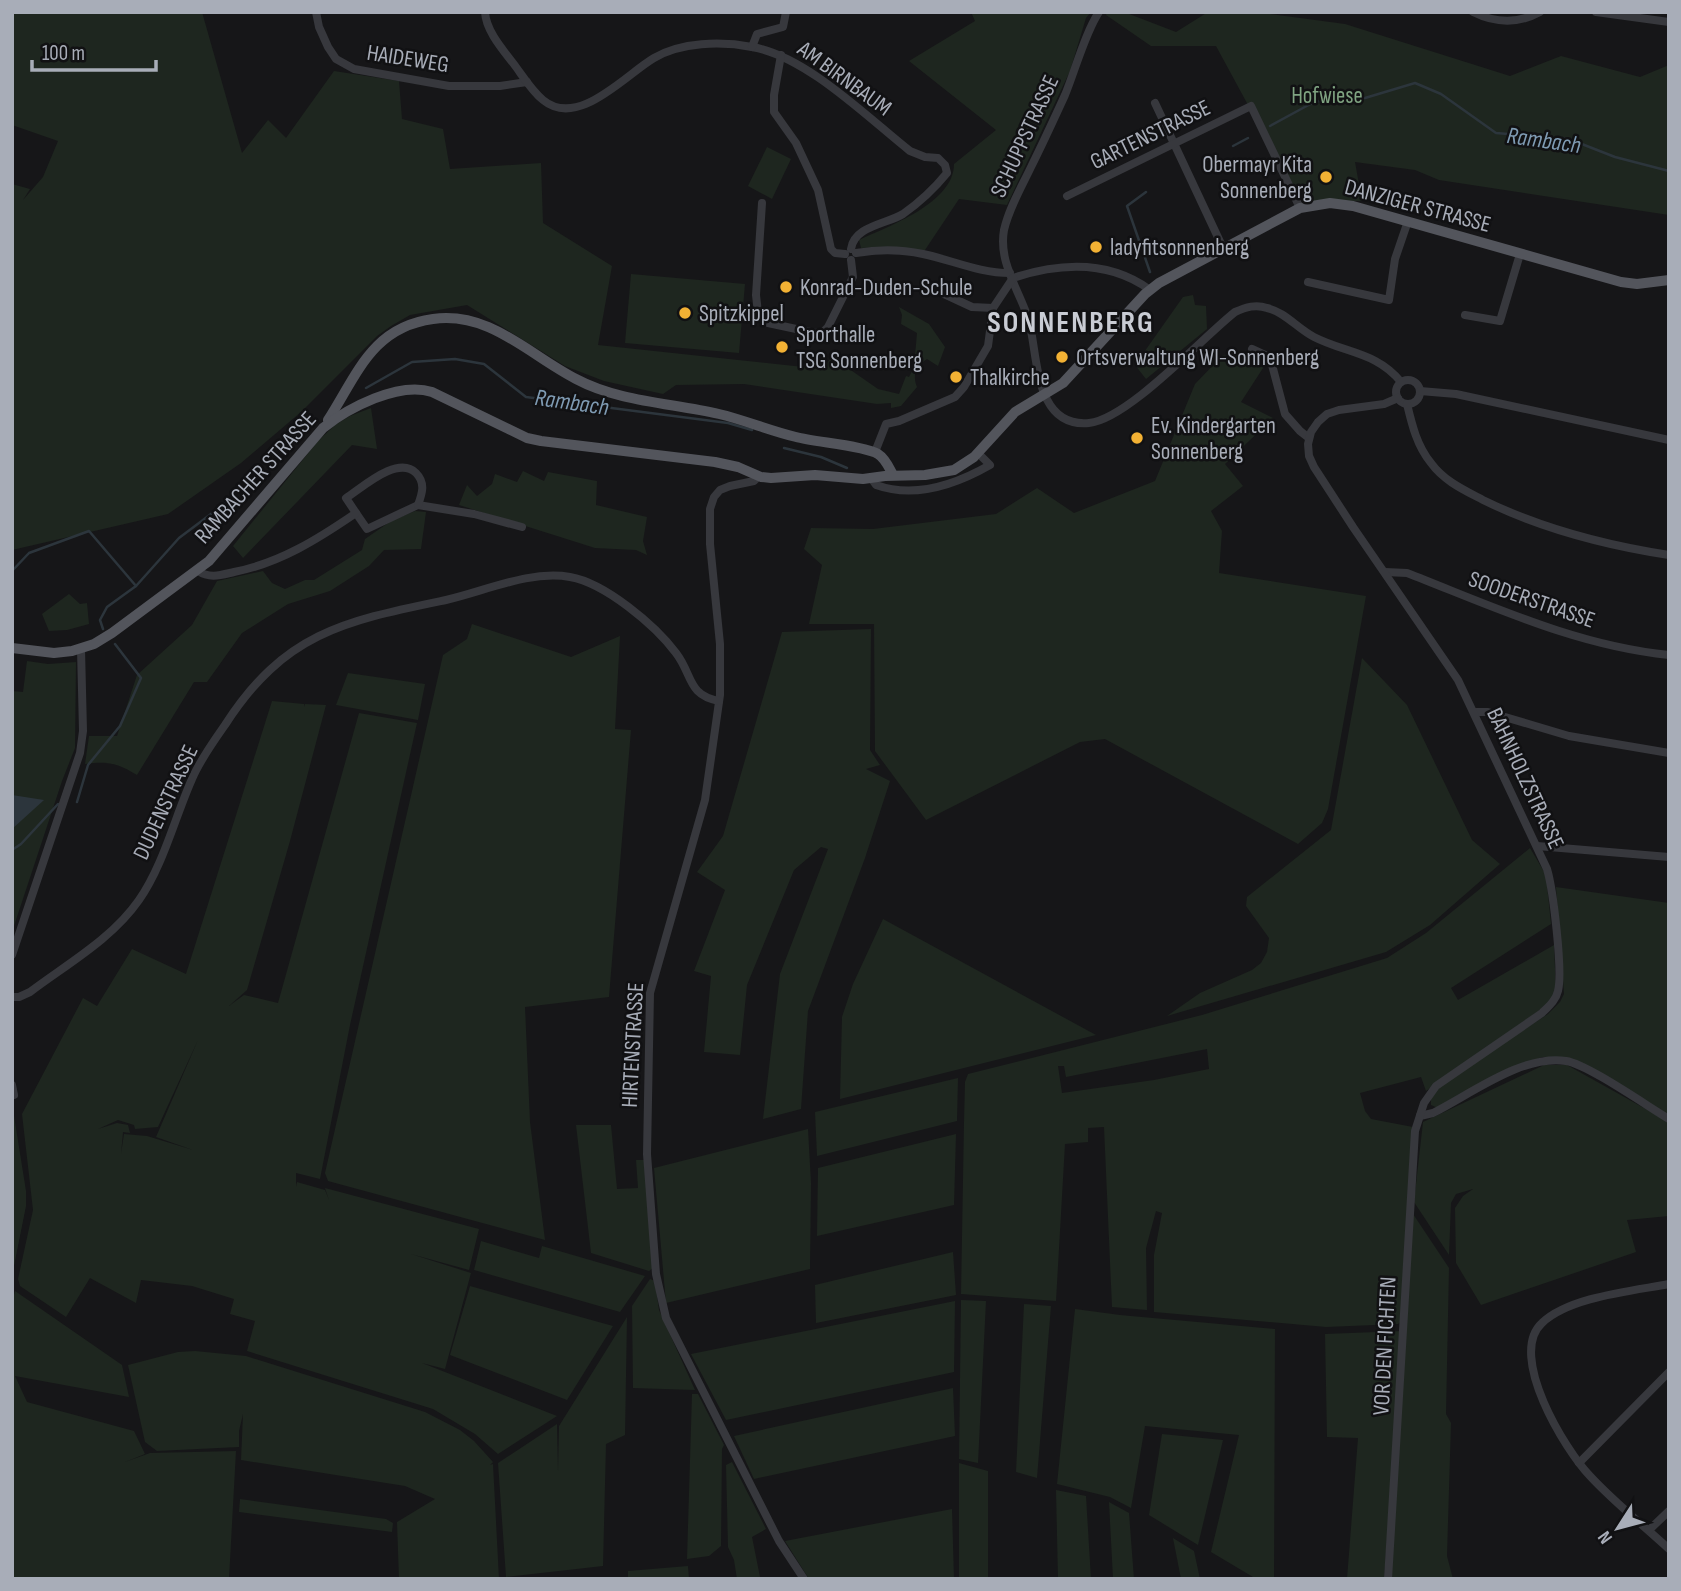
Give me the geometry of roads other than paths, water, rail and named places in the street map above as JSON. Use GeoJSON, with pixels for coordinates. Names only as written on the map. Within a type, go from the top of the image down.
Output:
{"type":"FeatureCollection","features":[{"type":"Feature","properties":{"kind":"main road","name":"DANZIGER STRASSE"},"geometry":{"type":"LineString","coordinates":[[978,453],[1010,416],[1063,383],[1150,290],[1223,247],[1300,208],[1316,204],[1339,204],[1620,282],[1637,284],[1669,280]]}},
{"type":"Feature","properties":{"kind":"main road"},"geometry":{"type":"LineString","coordinates":[[323,428],[362,362],[375,346],[391,334],[421,321],[468,319],[490,326],[565,373],[600,390],[734,418],[805,440],[875,452],[886,461],[893,475]]}},
{"type":"Feature","properties":{"kind":"main road"},"geometry":{"type":"LineString","coordinates":[[348,388],[353,398],[362,403]]}},
{"type":"Feature","properties":{"kind":"main road","name":"RAMBACHER STRASSE"},"geometry":{"type":"LineString","coordinates":[[81,649],[112,634],[198,571],[323,428],[362,403],[408,389],[426,390],[534,440],[715,462],[771,478],[814,475],[871,478],[948,472],[965,464],[978,453]]}},
{"type":"Feature","properties":{"kind":"main road"},"geometry":{"type":"LineString","coordinates":[[12,648],[54,653],[81,649]]}},
{"type":"Feature","properties":{"kind":"street","name":"HAIDEWEG"},"geometry":{"type":"LineString","coordinates":[[316,12],[328,47],[336,59],[354,69],[449,86],[500,86],[527,82]]}},
{"type":"Feature","properties":{"kind":"street","name":"AM BIRNBAUM"},"geometry":{"type":"LineString","coordinates":[[485,12],[493,34],[527,82],[544,102],[559,107],[586,105],[654,58],[669,51],[702,44],[752,47],[781,55],[805,67],[910,151],[925,157],[938,158],[945,165],[947,173],[924,199],[900,216],[875,225],[859,235],[852,242],[851,254]]}},
{"type":"Feature","properties":{"kind":"street"},"geometry":{"type":"LineString","coordinates":[[752,47],[757,34],[783,27],[786,12]]}},
{"type":"Feature","properties":{"kind":"street","name":"SCHUPPSTRASSE"},"geometry":{"type":"LineString","coordinates":[[1044,395],[1038,380],[1029,321],[1011,275],[1003,244],[1007,221],[1064,97],[1099,12]]}},
{"type":"Feature","properties":{"kind":"street"},"geometry":{"type":"LineString","coordinates":[[1473,12],[1493,20],[1510,21],[1541,12]]}},
{"type":"Feature","properties":{"kind":"street"},"geometry":{"type":"LineString","coordinates":[[1596,12],[1669,22]]}},
{"type":"Feature","properties":{"kind":"street"},"geometry":{"type":"LineString","coordinates":[[781,55],[774,112],[796,143],[818,190],[831,249],[835,253],[851,254],[881,248],[922,254],[966,267],[1011,275],[1080,266],[1104,267],[1140,282],[1150,290]]}},
{"type":"Feature","properties":{"kind":"street"},"geometry":{"type":"LineString","coordinates":[[1155,103],[1223,247]]}},
{"type":"Feature","properties":{"kind":"street","name":"GARTENSTRASSE"},"geometry":{"type":"LineString","coordinates":[[1067,196],[1251,106],[1300,208]]}},
{"type":"Feature","properties":{"kind":"street"},"geometry":{"type":"LineString","coordinates":[[762,203],[756,295],[758,313],[768,323],[815,333],[823,332],[853,277],[851,254]]}},
{"type":"Feature","properties":{"kind":"street"},"geometry":{"type":"LineString","coordinates":[[1308,282],[1389,300],[1395,259],[1408,221]]}},
{"type":"Feature","properties":{"kind":"street"},"geometry":{"type":"LineString","coordinates":[[1465,315],[1500,321],[1520,254]]}},
{"type":"Feature","properties":{"kind":"street"},"geometry":{"type":"LineString","coordinates":[[875,452],[886,424],[955,397],[964,387],[988,346],[993,308],[1011,275]]}},
{"type":"Feature","properties":{"kind":"street"},"geometry":{"type":"LineString","coordinates":[[944,294],[972,307],[993,308]]}},
{"type":"Feature","properties":{"kind":"street"},"geometry":{"type":"LineString","coordinates":[[1044,395],[1059,414],[1070,420],[1087,423],[1099,421],[1136,400],[1236,313],[1257,306],[1274,310],[1318,339],[1366,356],[1391,371],[1401,382]]}},
{"type":"Feature","properties":{"kind":"street","name":"BAHNHOLZSTRASSE"},"geometry":{"type":"LineString","coordinates":[[1252,349],[1271,361],[1286,414],[1309,438],[1308,450],[1314,467],[1458,680],[1537,846],[1552,886],[1559,969],[1558,993],[1542,1013],[1436,1086],[1429,1094],[1420,1116]]}},
{"type":"Feature","properties":{"kind":"street"},"geometry":{"type":"LineString","coordinates":[[1401,382],[1413,381],[1420,391],[1415,401],[1407,404]]}},
{"type":"Feature","properties":{"kind":"street"},"geometry":{"type":"LineString","coordinates":[[1401,382],[1396,390],[1398,398],[1407,404],[1420,447],[1430,463],[1449,481],[1507,511],[1565,533],[1669,555]]}},
{"type":"Feature","properties":{"kind":"street"},"geometry":{"type":"LineString","coordinates":[[1420,391],[1470,397],[1669,440]]}},
{"type":"Feature","properties":{"kind":"street"},"geometry":{"type":"LineString","coordinates":[[1309,438],[1318,422],[1333,411],[1384,404],[1398,398]]}},
{"type":"Feature","properties":{"kind":"street"},"geometry":{"type":"LineString","coordinates":[[871,478],[876,485],[893,489],[938,487],[961,480],[989,465],[978,453]]}},
{"type":"Feature","properties":{"kind":"street"},"geometry":{"type":"LineString","coordinates":[[418,505],[422,488],[420,478],[414,471],[401,467],[391,469],[346,498],[367,529],[418,505],[474,514],[522,527]]}},
{"type":"Feature","properties":{"kind":"street","name":"HIRTENSTRASSE"},"geometry":{"type":"LineString","coordinates":[[759,476],[754,481],[720,491],[714,497],[710,509],[710,544],[720,644],[721,687],[705,800],[650,993],[647,1154],[656,1274],[661,1303],[682,1352],[779,1541],[804,1579]]}},
{"type":"Feature","properties":{"kind":"street"},"geometry":{"type":"LineString","coordinates":[[198,571],[212,577],[263,566],[325,534],[356,513]]}},
{"type":"Feature","properties":{"kind":"street","name":"SOODERSTRASSE"},"geometry":{"type":"LineString","coordinates":[[1385,572],[1407,573],[1578,637],[1669,655]]}},
{"type":"Feature","properties":{"kind":"street","name":"DUDENSTRASSE"},"geometry":{"type":"LineString","coordinates":[[12,997],[30,992],[110,932],[139,901],[153,874],[193,776],[235,710],[278,661],[303,644],[365,618],[535,577],[558,576],[584,581],[617,600],[662,637],[681,661],[697,692],[707,699],[719,701]]}},
{"type":"Feature","properties":{"kind":"street"},"geometry":{"type":"LineString","coordinates":[[12,956],[82,742],[81,649]]}},
{"type":"Feature","properties":{"kind":"street"},"geometry":{"type":"LineString","coordinates":[[1474,712],[1488,712],[1597,742],[1669,753]]}},
{"type":"Feature","properties":{"kind":"street"},"geometry":{"type":"LineString","coordinates":[[1537,846],[1669,857]]}},
{"type":"Feature","properties":{"kind":"street"},"geometry":{"type":"LineString","coordinates":[[1420,1116],[1433,1113],[1506,1074],[1542,1060],[1569,1061],[1669,1119]]}},
{"type":"Feature","properties":{"kind":"street"},"geometry":{"type":"LineString","coordinates":[[12,1085],[14,1095]]}},
{"type":"Feature","properties":{"kind":"street","name":"VOR DEN FICHTEN"},"geometry":{"type":"LineString","coordinates":[[1388,1579],[1405,1327],[1411,1180],[1416,1124],[1420,1116]]}},
{"type":"Feature","properties":{"kind":"street"},"geometry":{"type":"LineString","coordinates":[[1669,1284],[1576,1304],[1555,1313],[1537,1328],[1530,1351],[1533,1368],[1553,1422],[1579,1463],[1669,1549]]}},
{"type":"Feature","properties":{"kind":"street"},"geometry":{"type":"LineString","coordinates":[[1579,1463],[1639,1400],[1669,1373]]}},
{"type":"Feature","properties":{"kind":"street"},"geometry":{"type":"LineString","coordinates":[[1648,1531],[1669,1511]]}},
{"type":"Feature","properties":{"kind":"waterway","name":"Rambach"},"geometry":{"type":"LineString","coordinates":[[1270,126],[1314,102],[1365,98],[1415,83],[1441,94],[1496,133],[1569,139],[1615,157],[1669,171]]}},
{"type":"Feature","properties":{"kind":"waterway","name":"Rambach"},"geometry":{"type":"LineString","coordinates":[[1233,146],[1248,138]]}},
{"type":"Feature","properties":{"kind":"waterway","name":"Rambach"},"geometry":{"type":"LineString","coordinates":[[1203,162],[1212,157]]}},
{"type":"Feature","properties":{"kind":"waterway","name":"Rambach"},"geometry":{"type":"LineString","coordinates":[[1146,192],[1127,206],[1150,272]]}},
{"type":"Feature","properties":{"kind":"waterway","name":"Rambach"},"geometry":{"type":"LineString","coordinates":[[366,388],[412,362],[455,359],[484,364],[526,397],[728,423],[752,430]]}},
{"type":"Feature","properties":{"kind":"waterway","name":"Rambach"},"geometry":{"type":"LineString","coordinates":[[784,448],[821,457],[847,468]]}},
{"type":"Feature","properties":{"kind":"waterway","name":"Rambach"},"geometry":{"type":"LineString","coordinates":[[103,629],[100,620],[107,607],[136,586],[179,538],[235,496]]}},
{"type":"Feature","properties":{"kind":"waterway","name":"Rambach"},"geometry":{"type":"LineString","coordinates":[[12,571],[29,553],[89,531],[136,586]]}},
{"type":"Feature","properties":{"kind":"waterway"},"geometry":{"type":"LineString","coordinates":[[77,802],[88,765],[120,726],[141,678],[115,644]]}},
{"type":"Feature","properties":{"kind":"waterway"},"geometry":{"type":"LineString","coordinates":[[12,850],[21,844],[58,804]]}},
{"type":"Feature","properties":{"kind":"place","name":"Obermayr Kita Sonnenberg"},"geometry":{"type":"Point","coordinates":[1326,177]}},
{"type":"Feature","properties":{"kind":"place","name":"ladyfitsonnenberg"},"geometry":{"type":"Point","coordinates":[1096,247]}},
{"type":"Feature","properties":{"kind":"place","name":"Konrad-Duden-Schule"},"geometry":{"type":"Point","coordinates":[786,287]}},
{"type":"Feature","properties":{"kind":"place","name":"Spitzkippel"},"geometry":{"type":"Point","coordinates":[685,313]}},
{"type":"Feature","properties":{"kind":"place","name":"Sporthalle TSG Sonnenberg"},"geometry":{"type":"Point","coordinates":[782,347]}},
{"type":"Feature","properties":{"kind":"place","name":"Ortsverwaltung WI-Sonnenberg"},"geometry":{"type":"Point","coordinates":[1062,357]}},
{"type":"Feature","properties":{"kind":"place","name":"Thalkirche"},"geometry":{"type":"Point","coordinates":[956,377]}},
{"type":"Feature","properties":{"kind":"place","name":"Ev. Kindergarten Sonnenberg"},"geometry":{"type":"Point","coordinates":[1137,438]}},
{"type":"Feature","properties":{"kind":"district","name":"SONNENBERG"},"geometry":{"type":"Point","coordinates":[1071,322]}},
{"type":"Feature","properties":{"kind":"park label","name":"Hofwiese"},"geometry":{"type":"Point","coordinates":[1327,95]}}]}
